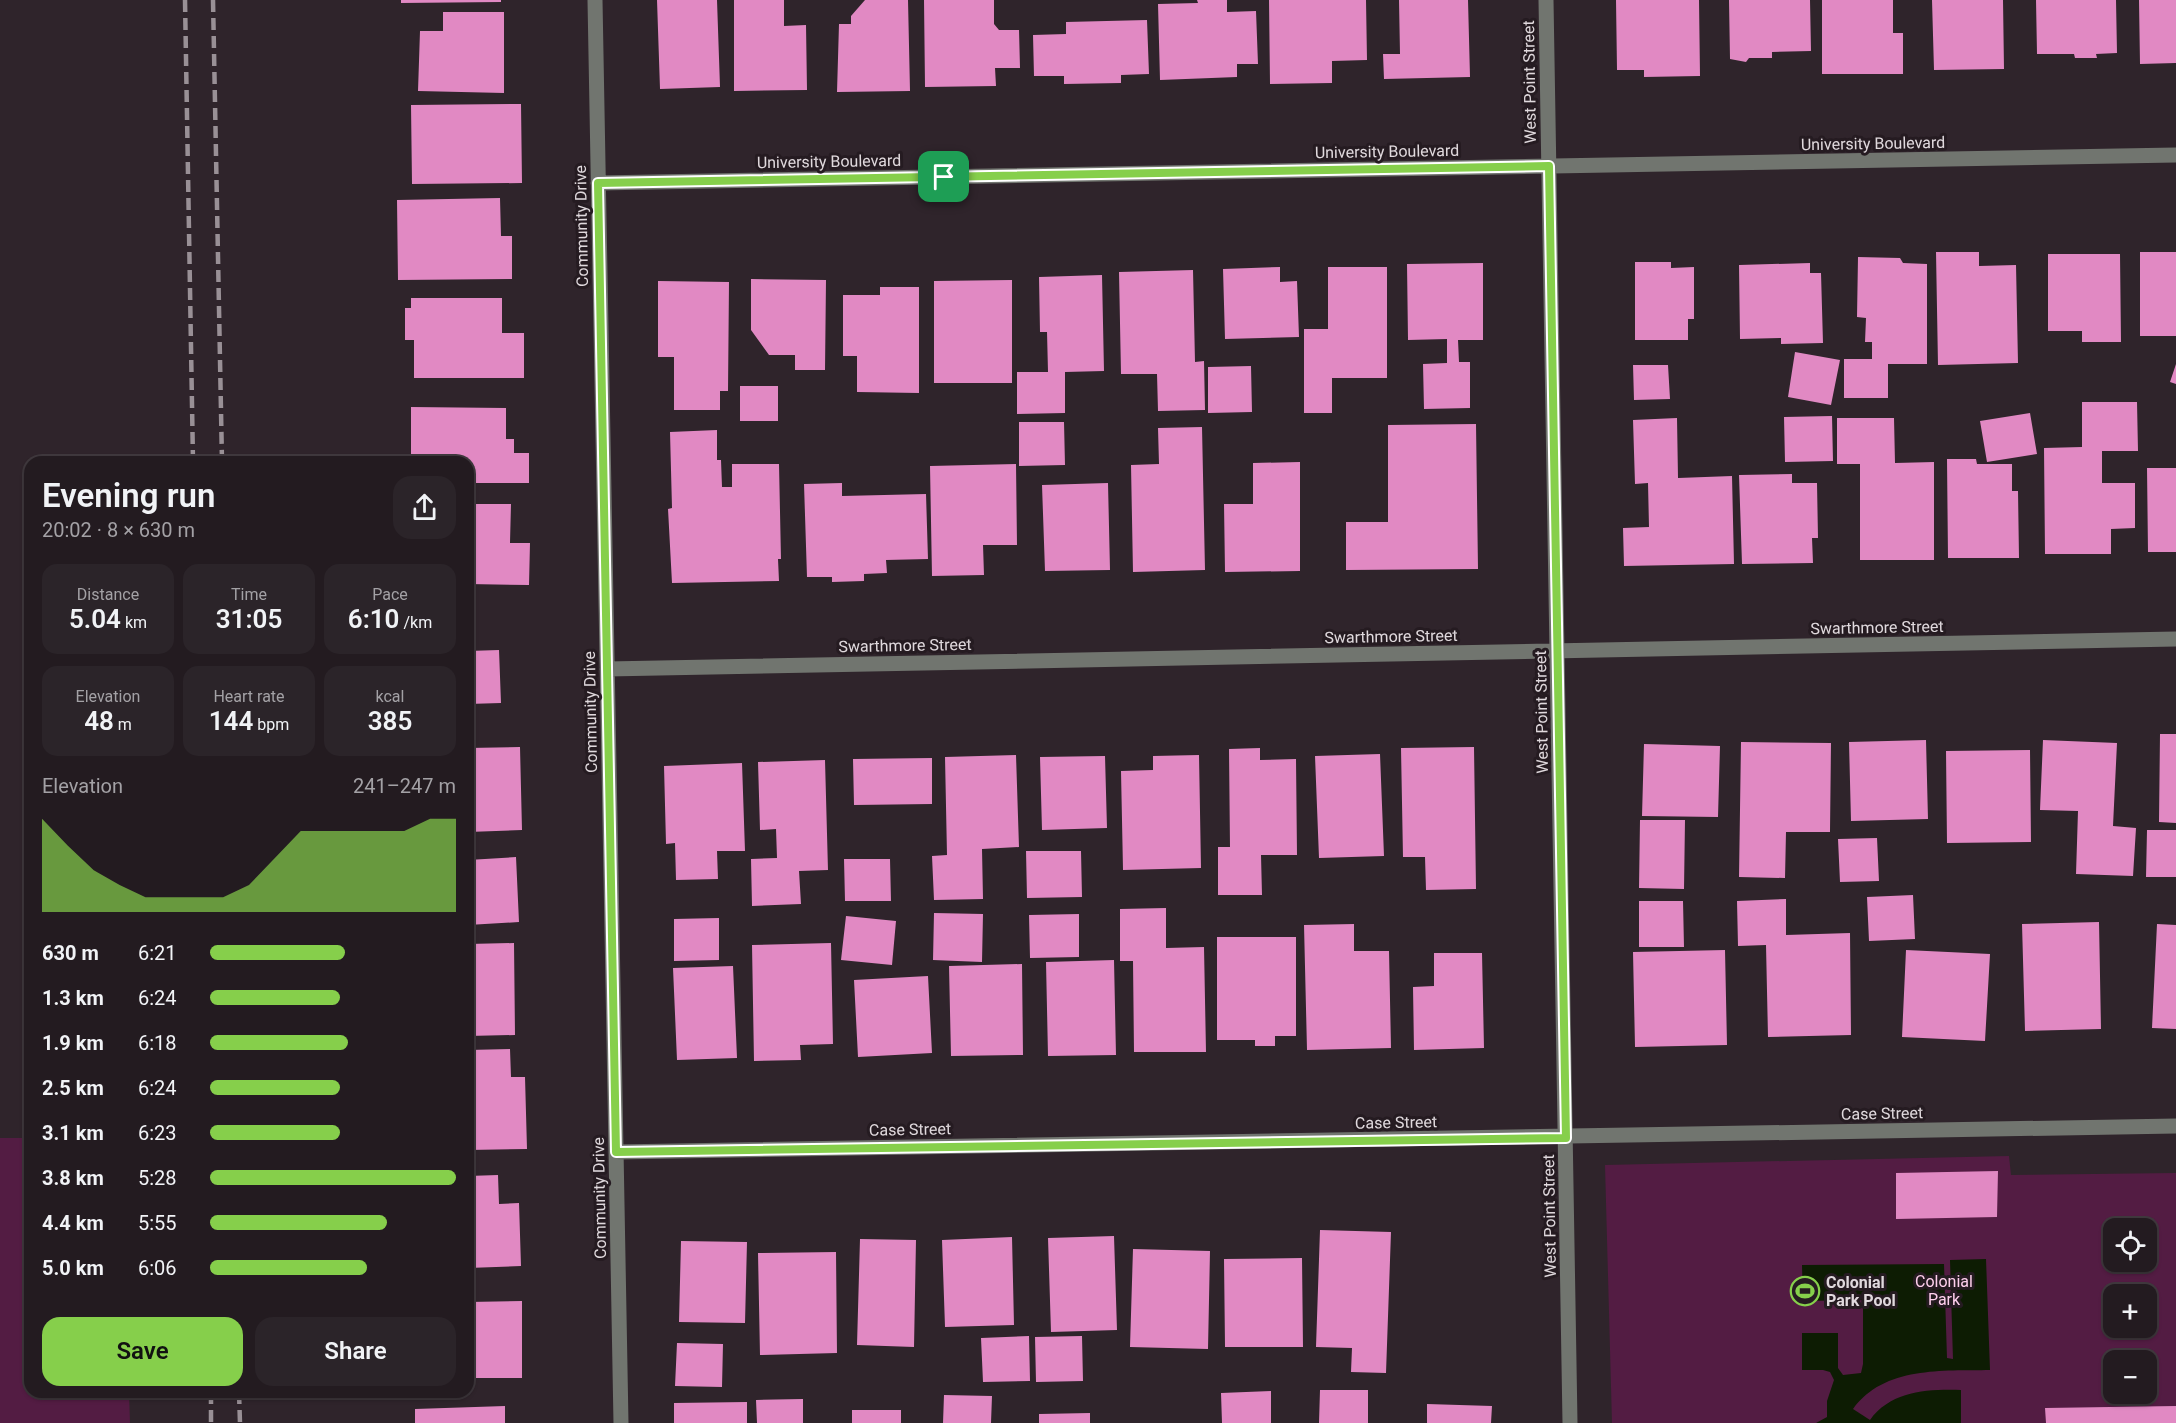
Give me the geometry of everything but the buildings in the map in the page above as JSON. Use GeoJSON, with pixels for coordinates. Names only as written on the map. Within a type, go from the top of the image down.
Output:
{"type":"FeatureCollection","features":[{"type":"Feature","properties":{"kind":"street","name":"Community Drive"},"geometry":{"type":"LineString","coordinates":[[595,0],[621,1423]]}},
{"type":"Feature","properties":{"kind":"street","name":"West Point Street"},"geometry":{"type":"LineString","coordinates":[[1546,0],[1570,1423]]}},
{"type":"Feature","properties":{"kind":"street","name":"University Boulevard"},"geometry":{"type":"LineString","coordinates":[[598,183],[2176,155]]}},
{"type":"Feature","properties":{"kind":"street","name":"Swarthmore Street"},"geometry":{"type":"LineString","coordinates":[[607,669],[2176,639]]}},
{"type":"Feature","properties":{"kind":"street","name":"Case Street"},"geometry":{"type":"LineString","coordinates":[[616,1152],[1566,1138],[2176,1126]]}},
{"type":"Feature","properties":{"kind":"green space"},"geometry":{"type":"Polygon","coordinates":[[[0,1138],[24,1138],[24,1398],[129,1398],[130,1423],[0,1423],[0,1138]]]}},
{"type":"Feature","properties":{"kind":"green space","name":"Colonial Park"},"geometry":{"type":"Polygon","coordinates":[[[2009,1156],[2011,1175],[2176,1173],[2176,1423],[1612,1423],[1605,1165],[2009,1156]]]}},
{"type":"Feature","properties":{"kind":"shaded area"},"geometry":{"type":"Polygon","coordinates":[[[1986,1259],[1990,1370],[1934,1371],[1898,1378],[1866,1395],[1853,1409],[1870,1420],[1888,1403],[1911,1394],[1935,1390],[1961,1390],[1961,1423],[1816,1423],[1827,1417],[1827,1401],[1834,1380],[1830,1372],[1802,1370],[1802,1333],[1838,1333],[1838,1368],[1843,1375],[1861,1373],[1863,1300],[1803,1301],[1802,1265],[1944,1264],[1947,1358],[1953,1359],[1950,1260],[1986,1259]]]}},
{"type":"Feature","properties":{"kind":"railway"},"geometry":{"type":"LineString","coordinates":[[185,0],[193,456]]}},
{"type":"Feature","properties":{"kind":"railway"},"geometry":{"type":"LineString","coordinates":[[213,0],[222,456]]}},
{"type":"Feature","properties":{"kind":"railway"},"geometry":{"type":"LineString","coordinates":[[211,1398],[211,1423]]}},
{"type":"Feature","properties":{"kind":"railway"},"geometry":{"type":"LineString","coordinates":[[239,1398],[240,1423]]}},
{"type":"Feature","properties":{"kind":"place","name":"Colonial Park Pool"},"geometry":{"type":"Point","coordinates":[1805,1291]}},
{"type":"Feature","properties":{"kind":"route"},"geometry":{"type":"LineString","coordinates":[[1549,166],[1566,1138],[616,1152],[598,183],[944,177],[1549,166]]}}]}
